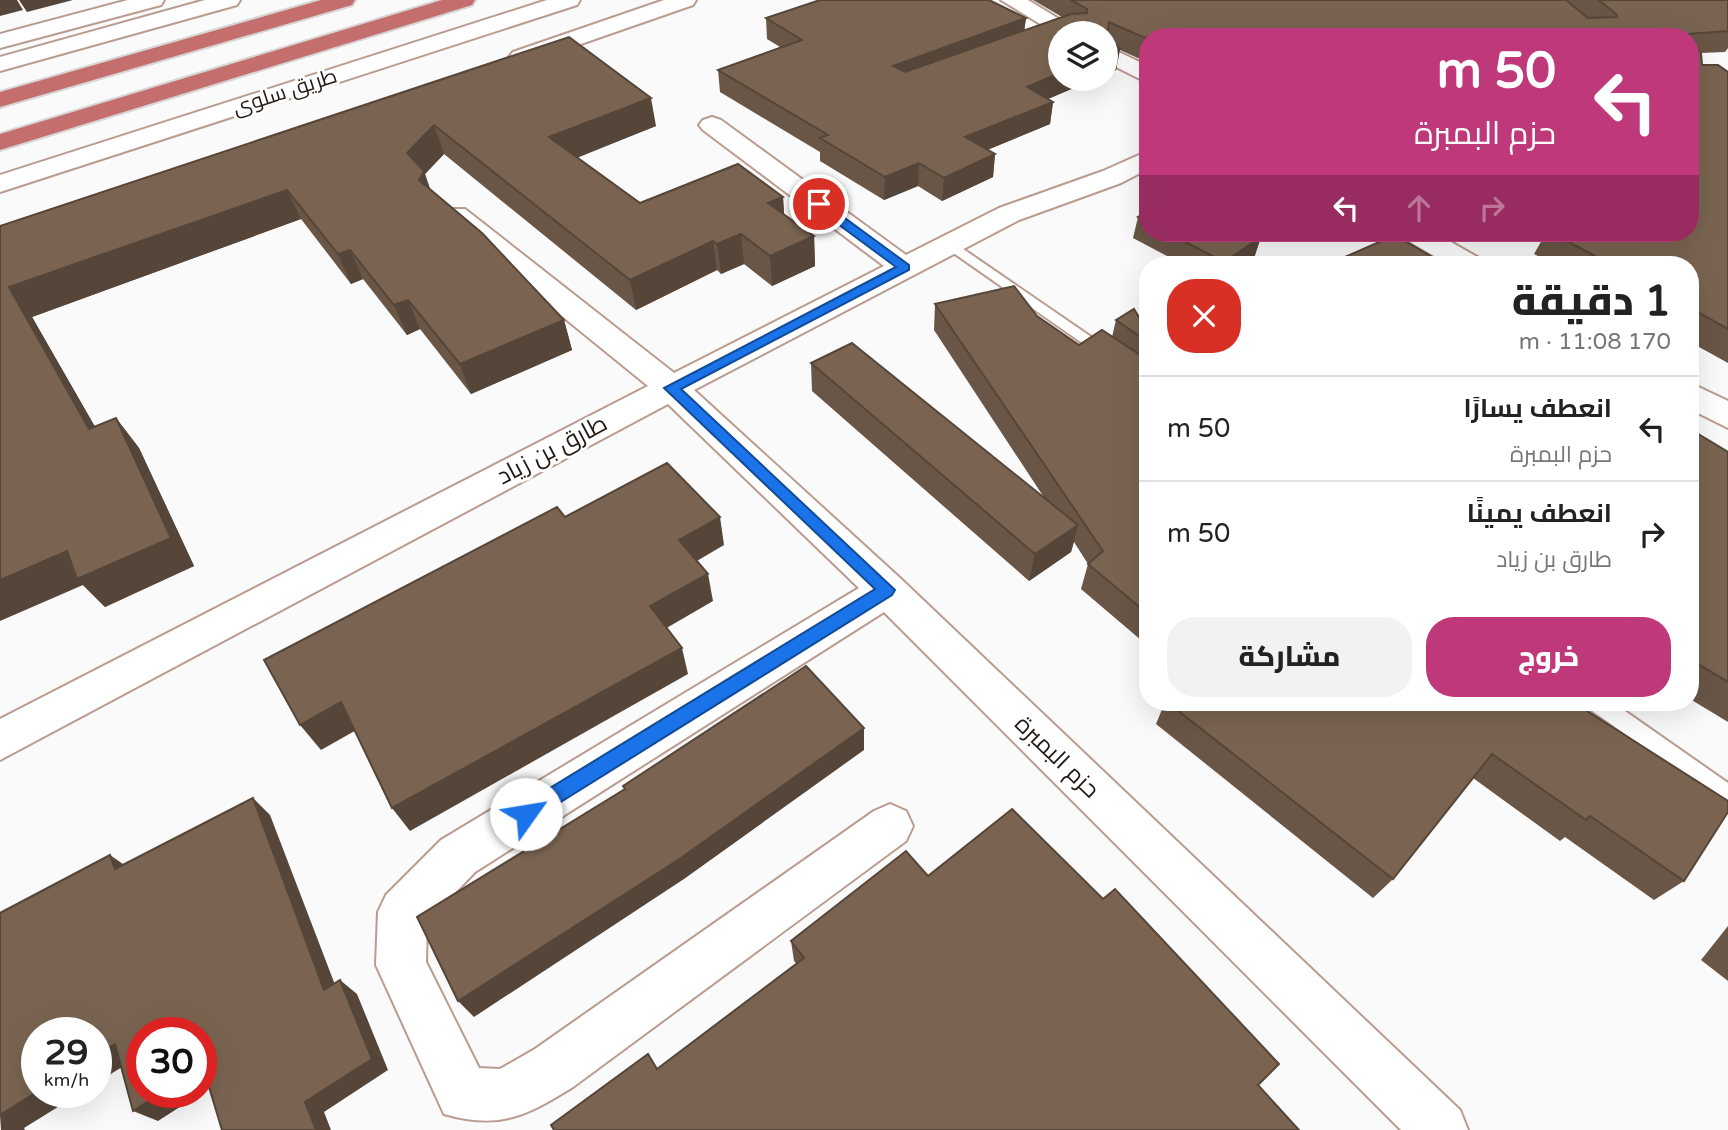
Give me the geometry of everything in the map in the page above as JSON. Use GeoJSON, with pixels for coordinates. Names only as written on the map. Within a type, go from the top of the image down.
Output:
{"type":"FeatureCollection","features":[{"type":"Feature","properties":{"kind":"highway"},"geometry":{"type":"LineString","coordinates":[[0,100],[344,0]]}},
{"type":"Feature","properties":{"kind":"highway","name":"طريق سلوى"},"geometry":{"type":"LineString","coordinates":[[0,142],[464,0]]}},
{"type":"Feature","properties":{"kind":"street"},"geometry":{"type":"LineString","coordinates":[[0,41],[153,0]]}},
{"type":"Feature","properties":{"kind":"street"},"geometry":{"type":"LineString","coordinates":[[0,64],[229,0]]}},
{"type":"Feature","properties":{"kind":"street","name":"طريق سلوى"},"geometry":{"type":"LineString","coordinates":[[0,184],[569,0]]}},
{"type":"Feature","properties":{"kind":"street"},"geometry":{"type":"LineString","coordinates":[[501,64],[685,0]]}},
{"type":"Feature","properties":{"kind":"street"},"geometry":{"type":"LineString","coordinates":[[1012,0],[1048,23]]}},
{"type":"Feature","properties":{"kind":"street"},"geometry":{"type":"LineString","coordinates":[[1118,60],[1139,71]]}},
{"type":"Feature","properties":{"kind":"street"},"geometry":{"type":"LineString","coordinates":[[712,125],[905,268]]}},
{"type":"Feature","properties":{"kind":"street","name":"طارق بن زياد"},"geometry":{"type":"LineString","coordinates":[[0,741],[671,388],[1009,214],[1112,177],[1139,164]]}},
{"type":"Feature","properties":{"kind":"street","name":"طارق بن زياد"},"geometry":{"type":"LineString","coordinates":[[1112,177],[1139,173]]}},
{"type":"Feature","properties":{"kind":"street","name":"حزم البمبرة"},"geometry":{"type":"LineString","coordinates":[[446,208],[671,388],[887,590],[1440,1130]]}},
{"type":"Feature","properties":{"kind":"street"},"geometry":{"type":"LineString","coordinates":[[1431,242],[1455,256]]}},
{"type":"Feature","properties":{"kind":"street"},"geometry":{"type":"LineString","coordinates":[[1699,399],[1728,416]]}},
{"type":"Feature","properties":{"kind":"street"},"geometry":{"type":"LineString","coordinates":[[887,590],[458,856],[403,912],[401,965],[463,1095],[505,1097],[554,1068],[890,825]]}},
{"type":"Feature","properties":{"kind":"lane"},"geometry":{"type":"LineString","coordinates":[[950,244],[1139,378]]}},
{"type":"Feature","properties":{"kind":"lane"},"geometry":{"type":"LineString","coordinates":[[1609,711],[1728,796]]}},
{"type":"Feature","properties":{"kind":"building"},"geometry":{"type":"Polygon","coordinates":[[[820,0],[989,0],[1026,18],[893,66],[905,72],[1048,22],[1048,78],[1027,87],[1053,102],[965,137],[995,154],[944,178],[919,163],[885,177],[820,138],[828,135],[718,70],[802,40],[766,18],[820,0]]]}},
{"type":"Feature","properties":{"kind":"building"},"geometry":{"type":"Polygon","coordinates":[[[1071,0],[1566,0],[1588,18],[1617,17],[1599,0],[1728,0],[1728,31],[1699,33],[1699,28],[1139,28],[1139,35],[1118,26],[1118,21],[1051,21],[1071,14],[1087,13],[1087,9],[1071,0]]]}},
{"type":"Feature","properties":{"kind":"building"},"geometry":{"type":"Polygon","coordinates":[[[569,37],[651,98],[549,137],[640,203],[738,164],[783,197],[768,203],[814,236],[770,256],[741,234],[717,244],[713,241],[630,280],[434,125],[407,153],[424,171],[419,180],[482,233],[564,320],[460,364],[408,300],[394,305],[350,250],[338,254],[287,190],[9,287],[89,429],[116,418],[171,538],[77,579],[67,551],[0,580],[0,226],[569,37]]]}},
{"type":"Feature","properties":{"kind":"building"},"geometry":{"type":"Polygon","coordinates":[[[1699,52],[1702,65],[1718,65],[1728,72],[1728,329],[1699,313],[1699,256],[1595,256],[1569,242],[1699,242],[1699,52]]]}},
{"type":"Feature","properties":{"kind":"building"},"geometry":{"type":"Polygon","coordinates":[[[1185,242],[1254,242],[1233,256],[1212,256],[1185,242]]]}},
{"type":"Feature","properties":{"kind":"building"},"geometry":{"type":"Polygon","coordinates":[[[1379,242],[1407,242],[1430,256],[1347,256],[1379,242]]]}},
{"type":"Feature","properties":{"kind":"building"},"geometry":{"type":"Polygon","coordinates":[[[1014,286],[1037,316],[1079,345],[1102,330],[1139,354],[1139,606],[1088,564],[1103,551],[935,304],[1014,286]]]}},
{"type":"Feature","properties":{"kind":"building"},"geometry":{"type":"Polygon","coordinates":[[[1134,309],[1139,317],[1139,336],[1116,320],[1134,309]]]}},
{"type":"Feature","properties":{"kind":"building"},"geometry":{"type":"Polygon","coordinates":[[[852,343],[1078,525],[1035,554],[811,363],[852,343]]]}},
{"type":"Feature","properties":{"kind":"building"},"geometry":{"type":"Polygon","coordinates":[[[1699,434],[1728,452],[1728,682],[1699,664],[1699,434]]]}},
{"type":"Feature","properties":{"kind":"building"},"geometry":{"type":"Polygon","coordinates":[[[667,463],[720,517],[679,540],[708,574],[650,606],[682,648],[392,808],[341,702],[300,725],[264,660],[557,507],[565,517],[667,463]]]}},
{"type":"Feature","properties":{"kind":"building"},"geometry":{"type":"Polygon","coordinates":[[[806,666],[864,728],[678,860],[458,1001],[417,917],[625,789],[623,786],[806,666]]]}},
{"type":"Feature","properties":{"kind":"building"},"geometry":{"type":"Polygon","coordinates":[[[1178,711],[1587,711],[1728,801],[1728,812],[1684,881],[1590,816],[1586,820],[1492,754],[1393,879],[1178,711]]]}},
{"type":"Feature","properties":{"kind":"building"},"geometry":{"type":"Polygon","coordinates":[[[253,798],[324,990],[340,980],[372,1059],[305,1102],[316,1130],[222,1130],[215,1108],[217,1017],[126,1017],[126,1085],[115,1044],[112,1046],[112,1017],[21,1017],[21,1102],[0,1115],[0,913],[110,855],[115,869],[253,798]]]}},
{"type":"Feature","properties":{"kind":"building"},"geometry":{"type":"Polygon","coordinates":[[[1012,809],[1103,899],[1115,889],[1279,1064],[1258,1085],[1299,1130],[554,1130],[551,1125],[648,1054],[657,1069],[804,958],[791,941],[906,851],[928,876],[1012,809]]]}},
{"type":"Feature","properties":{"kind":"route"},"geometry":{"type":"LineString","coordinates":[[526,814],[887,590],[671,388],[905,268],[819,204]]}}]}
